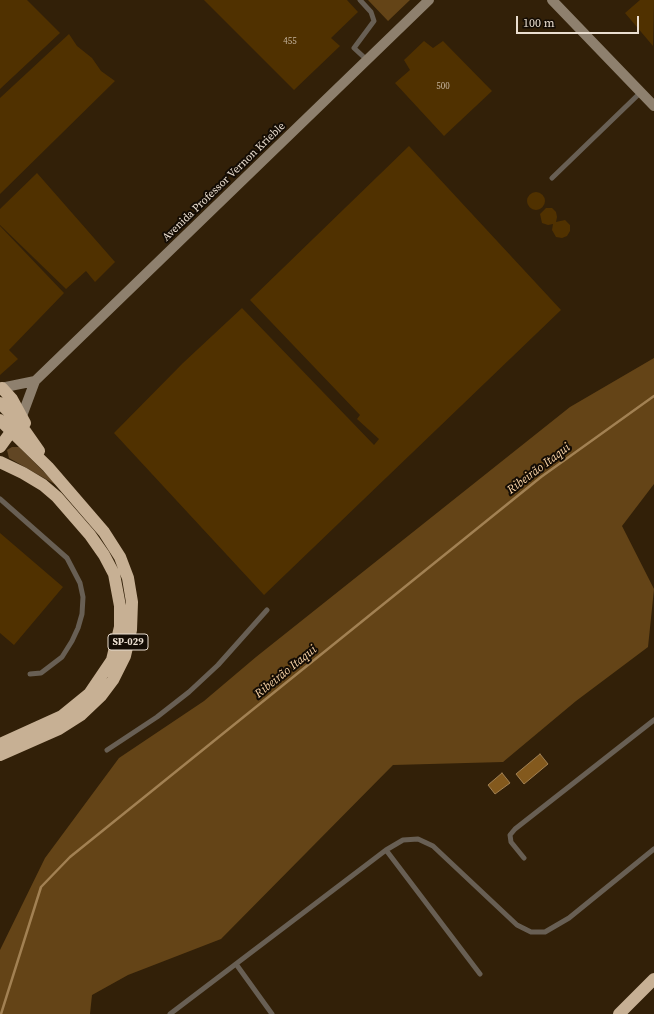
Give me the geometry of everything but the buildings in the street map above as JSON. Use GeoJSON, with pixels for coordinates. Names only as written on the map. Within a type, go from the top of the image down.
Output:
{"type":"FeatureCollection","features":[{"type":"Feature","properties":{"kind":"highway","name":"SP-029"},"geometry":{"type":"LineString","coordinates":[[0,755],[59,729],[81,714],[101,696],[113,680],[125,656],[131,630],[132,602],[128,578],[120,557],[92,516],[48,467],[17,423],[8,394],[1,388]]}},
{"type":"Feature","properties":{"kind":"highway","name":"SP-029"},"geometry":{"type":"LineString","coordinates":[[0,403],[34,442],[48,467]]}},
{"type":"Feature","properties":{"kind":"highway","name":"SP-029"},"geometry":{"type":"LineString","coordinates":[[0,420],[17,423]]}},
{"type":"Feature","properties":{"kind":"highway"},"geometry":{"type":"LineString","coordinates":[[0,446],[17,423]]}},
{"type":"Feature","properties":{"kind":"highway","name":"SP-029"},"geometry":{"type":"LineString","coordinates":[[0,462],[23,473],[57,497],[90,535],[104,555],[114,574],[120,606],[120,627],[112,660],[89,694],[76,706],[47,724],[0,744]]}},
{"type":"Feature","properties":{"kind":"highway","name":"SP-029"},"geometry":{"type":"LineString","coordinates":[[0,737],[76,706]]}},
{"type":"Feature","properties":{"kind":"highway"},"geometry":{"type":"LineString","coordinates":[[619,1014],[654,979]]}},
{"type":"Feature","properties":{"kind":"street","name":"Avenida Professor Vernon Krieble"},"geometry":{"type":"LineString","coordinates":[[17,423],[36,381],[429,0]]}},
{"type":"Feature","properties":{"kind":"street"},"geometry":{"type":"LineString","coordinates":[[552,0],[654,106]]}},
{"type":"Feature","properties":{"kind":"street"},"geometry":{"type":"LineString","coordinates":[[1,388],[36,381]]}},
{"type":"Feature","properties":{"kind":"lane"},"geometry":{"type":"LineString","coordinates":[[360,0],[371,12],[374,21],[354,48],[367,60]]}},
{"type":"Feature","properties":{"kind":"lane"},"geometry":{"type":"LineString","coordinates":[[552,178],[641,92]]}},
{"type":"Feature","properties":{"kind":"lane"},"geometry":{"type":"LineString","coordinates":[[0,499],[67,558],[80,582],[83,597],[82,614],[78,628],[62,657],[42,674],[30,674]]}},
{"type":"Feature","properties":{"kind":"lane"},"geometry":{"type":"LineString","coordinates":[[107,750],[157,717],[188,692],[218,665],[267,610]]}},
{"type":"Feature","properties":{"kind":"lane"},"geometry":{"type":"LineString","coordinates":[[524,858],[511,842],[510,835],[515,829],[654,720]]}},
{"type":"Feature","properties":{"kind":"lane"},"geometry":{"type":"LineString","coordinates":[[170,1014],[386,850],[403,840],[418,839],[433,846],[518,925],[531,932],[545,932],[569,918],[654,849]]}},
{"type":"Feature","properties":{"kind":"lane"},"geometry":{"type":"LineString","coordinates":[[386,850],[480,974]]}},
{"type":"Feature","properties":{"kind":"lane"},"geometry":{"type":"LineString","coordinates":[[236,964],[272,1014]]}},
{"type":"Feature","properties":{"kind":"shaded area"},"geometry":{"type":"Polygon","coordinates":[[[368,0],[410,0],[388,21],[368,0]]]}},
{"type":"Feature","properties":{"kind":"shaded area"},"geometry":{"type":"Polygon","coordinates":[[[654,358],[654,484],[622,526],[654,589],[648,647],[576,701],[503,762],[393,765],[221,939],[128,975],[92,995],[90,1014],[0,1014],[0,950],[45,858],[119,758],[204,701],[256,657],[570,407],[654,358]]]}},
{"type":"Feature","properties":{"kind":"shaded area"},"geometry":{"type":"Polygon","coordinates":[[[12,447],[19,447],[58,486],[9,458],[7,450],[12,447]]]}},
{"type":"Feature","properties":{"kind":"shaded area"},"geometry":{"type":"Polygon","coordinates":[[[540,754],[548,764],[524,784],[516,774],[540,754]]]}},
{"type":"Feature","properties":{"kind":"shaded area"},"geometry":{"type":"Polygon","coordinates":[[[502,773],[510,783],[495,794],[488,785],[502,773]]]}},
{"type":"Feature","properties":{"kind":"waterway","name":"Ribeirão Itaqui"},"geometry":{"type":"LineString","coordinates":[[1,1014],[41,887],[70,857],[541,477],[654,396]]}}]}
